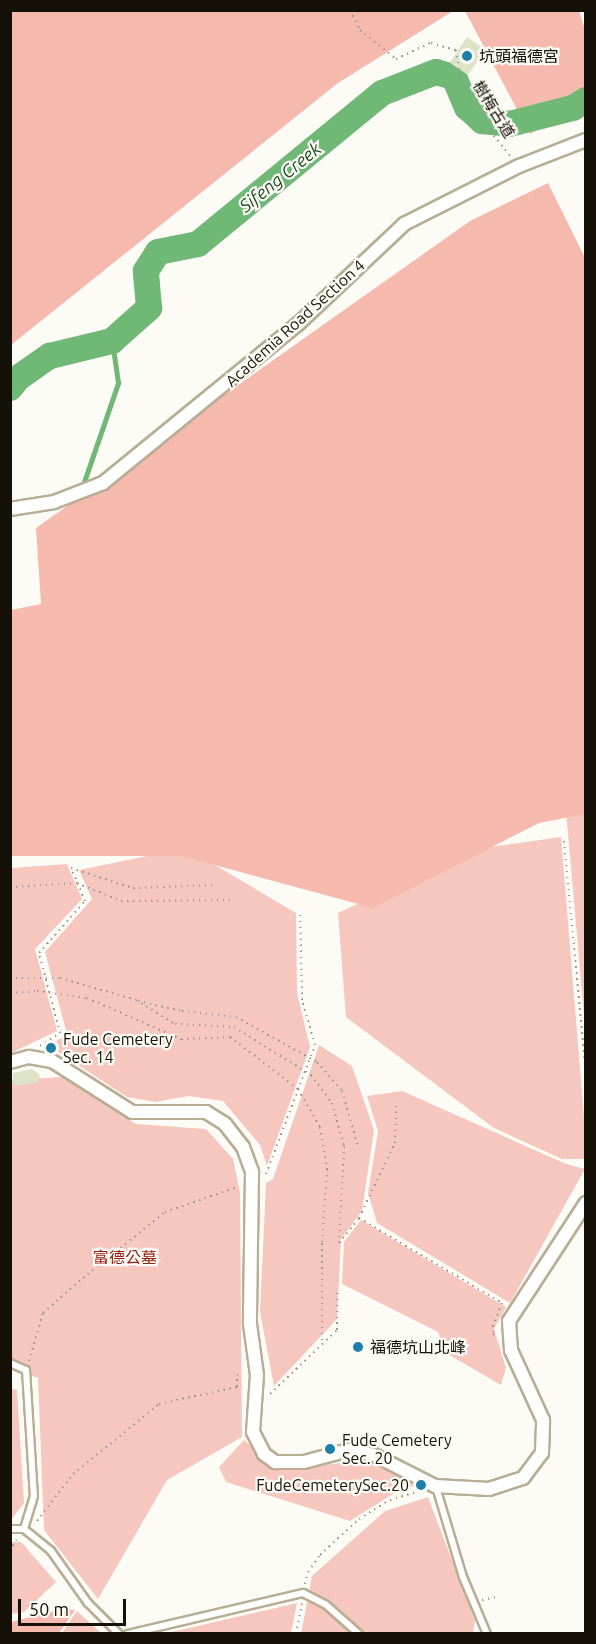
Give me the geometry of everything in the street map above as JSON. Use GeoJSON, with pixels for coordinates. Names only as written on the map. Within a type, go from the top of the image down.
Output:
{"type":"FeatureCollection","features":[{"type":"Feature","properties":{"kind":"street","name":"Academia Road Section 4"},"geometry":{"type":"LineString","coordinates":[[10,509],[54,502],[103,483],[297,326],[404,224],[519,166],[585,140]]}},
{"type":"Feature","properties":{"kind":"street"},"geometry":{"type":"LineString","coordinates":[[14,1061],[52,1062],[132,1112],[152,1115],[197,1111],[216,1116],[248,1156],[252,1182],[250,1324],[257,1375],[255,1438],[264,1454],[275,1462],[304,1462],[334,1452],[363,1451],[435,1486],[463,1490],[508,1486],[523,1478],[542,1453],[543,1420],[516,1364],[508,1338],[514,1310],[585,1203]]}},
{"type":"Feature","properties":{"kind":"lane"},"geometry":{"type":"LineString","coordinates":[[10,1363],[26,1370],[34,1496],[24,1529]]}},
{"type":"Feature","properties":{"kind":"lane"},"geometry":{"type":"LineString","coordinates":[[435,1486],[463,1577],[487,1634]]}},
{"type":"Feature","properties":{"kind":"lane"},"geometry":{"type":"LineString","coordinates":[[10,1529],[24,1529],[51,1551],[88,1603],[119,1634]]}},
{"type":"Feature","properties":{"kind":"lane"},"geometry":{"type":"LineString","coordinates":[[128,1634],[303,1593],[325,1604],[359,1634]]}},
{"type":"Feature","properties":{"kind":"path","name":"樹梅古道"},"geometry":{"type":"LineString","coordinates":[[350,10],[360,30],[396,59],[431,43],[456,50],[460,77],[471,100],[488,116],[489,131],[519,166]]}},
{"type":"Feature","properties":{"kind":"path"},"geometry":{"type":"LineString","coordinates":[[564,842],[585,1073]]}},
{"type":"Feature","properties":{"kind":"path"},"geometry":{"type":"LineString","coordinates":[[14,1061],[60,1033],[39,953],[85,901],[70,868],[133,888],[213,885]]}},
{"type":"Feature","properties":{"kind":"path"},"geometry":{"type":"LineString","coordinates":[[10,887],[77,883],[121,901],[233,900]]}},
{"type":"Feature","properties":{"kind":"path"},"geometry":{"type":"LineString","coordinates":[[26,1370],[43,1313],[83,1278],[165,1212],[265,1176],[315,1046],[302,1000],[300,913]]}},
{"type":"Feature","properties":{"kind":"path"},"geometry":{"type":"LineString","coordinates":[[10,978],[45,977],[182,1011],[236,1017],[310,1058],[342,1091],[358,1146]]}},
{"type":"Feature","properties":{"kind":"path"},"geometry":{"type":"LineString","coordinates":[[10,993],[50,993],[87,998],[119,1009],[181,1039],[232,1038],[298,1089],[320,1126],[327,1169],[322,1243],[322,1344]]}},
{"type":"Feature","properties":{"kind":"path"},"geometry":{"type":"LineString","coordinates":[[136,1000],[175,1024],[234,1027],[305,1072],[332,1103],[344,1146],[344,1193],[338,1242],[359,1218],[395,1143],[396,1106]]}},
{"type":"Feature","properties":{"kind":"path"},"geometry":{"type":"LineString","coordinates":[[359,1218],[502,1303],[495,1316],[493,1334],[508,1338]]}},
{"type":"Feature","properties":{"kind":"path"},"geometry":{"type":"LineString","coordinates":[[256,1399],[270,1395],[337,1330],[337,1293]]}},
{"type":"Feature","properties":{"kind":"path"},"geometry":{"type":"LineString","coordinates":[[24,1529],[43,1517],[73,1474],[159,1404],[237,1387],[237,1375],[257,1375]]}},
{"type":"Feature","properties":{"kind":"path"},"geometry":{"type":"LineString","coordinates":[[296,1634],[308,1572],[320,1555],[359,1519],[390,1500],[435,1486]]}},
{"type":"Feature","properties":{"kind":"green space"},"geometry":{"type":"Polygon","coordinates":[[[585,808],[585,1027],[566,811],[585,808]]]}},
{"type":"Feature","properties":{"kind":"green space"},"geometry":{"type":"Polygon","coordinates":[[[561,837],[585,1130],[585,1159],[562,1159],[494,1128],[346,1017],[338,913],[476,849],[561,837]]]}},
{"type":"Feature","properties":{"kind":"green space"},"geometry":{"type":"Polygon","coordinates":[[[186,848],[296,913],[297,993],[310,1047],[267,1166],[260,1145],[223,1101],[189,1096],[155,1102],[127,1097],[49,1046],[67,1034],[45,952],[92,899],[79,870],[186,848]]]}},
{"type":"Feature","properties":{"kind":"green space"},"geometry":{"type":"Polygon","coordinates":[[[67,864],[82,899],[35,949],[57,1031],[11,1053],[11,868],[67,864]]]}},
{"type":"Feature","properties":{"kind":"green space"},"geometry":{"type":"Polygon","coordinates":[[[319,1045],[352,1066],[374,1130],[362,1211],[341,1239],[337,1319],[274,1386],[260,1312],[266,1183],[273,1179],[319,1045]]]}},
{"type":"Feature","properties":{"kind":"green space","name":"富德公墓"},"geometry":{"type":"Polygon","coordinates":[[[63,1077],[136,1124],[206,1129],[233,1159],[240,1193],[242,1437],[167,1480],[98,1599],[44,1530],[38,1378],[11,1368],[11,1080],[63,1077]]]}},
{"type":"Feature","properties":{"kind":"green space"},"geometry":{"type":"Polygon","coordinates":[[[402,1091],[566,1164],[585,1169],[510,1303],[377,1223],[368,1193],[378,1131],[367,1096],[402,1091]]]}},
{"type":"Feature","properties":{"kind":"green space"},"geometry":{"type":"Polygon","coordinates":[[[361,1220],[506,1307],[494,1329],[506,1368],[501,1385],[446,1353],[438,1332],[342,1284],[344,1242],[361,1220]]]}},
{"type":"Feature","properties":{"kind":"green space"},"geometry":{"type":"Polygon","coordinates":[[[10,1388],[17,1390],[24,1503],[11,1520],[10,1388]]]}},
{"type":"Feature","properties":{"kind":"green space"},"geometry":{"type":"Polygon","coordinates":[[[244,1440],[274,1466],[290,1470],[361,1460],[420,1484],[396,1492],[350,1521],[226,1482],[219,1467],[244,1440]]]}},
{"type":"Feature","properties":{"kind":"green space"},"geometry":{"type":"Polygon","coordinates":[[[428,1497],[475,1621],[473,1633],[301,1634],[312,1576],[385,1511],[428,1497]]]}},
{"type":"Feature","properties":{"kind":"green space"},"geometry":{"type":"Polygon","coordinates":[[[11,1542],[21,1542],[56,1582],[24,1612],[11,1614],[11,1542]]]}},
{"type":"Feature","properties":{"kind":"green space"},"geometry":{"type":"Polygon","coordinates":[[[297,1603],[291,1633],[167,1633],[297,1603]]]}},
{"type":"Feature","properties":{"kind":"green space"},"geometry":{"type":"Polygon","coordinates":[[[77,1611],[101,1633],[62,1633],[77,1611]]]}},
{"type":"Feature","properties":{"kind":"shaded area"},"geometry":{"type":"Polygon","coordinates":[[[11,10],[453,11],[338,83],[11,345],[11,10]]]}},
{"type":"Feature","properties":{"kind":"shaded area"},"geometry":{"type":"Polygon","coordinates":[[[465,11],[579,11],[585,30],[585,105],[530,134],[465,11]]]}},
{"type":"Feature","properties":{"kind":"shaded area"},"geometry":{"type":"Polygon","coordinates":[[[548,183],[585,258],[585,814],[539,823],[373,908],[181,856],[11,856],[11,610],[41,604],[36,528],[470,221],[548,183]]]}},
{"type":"Feature","properties":{"kind":"shaded area"},"geometry":{"type":"Polygon","coordinates":[[[62,1609],[75,1610],[59,1633],[11,1633],[11,1622],[62,1609]]]}},
{"type":"Feature","properties":{"kind":"building","name":"坑頭福德宮"},"geometry":{"type":"Polygon","coordinates":[[[467,37],[485,49],[468,75],[450,63],[467,37]]]}},
{"type":"Feature","properties":{"kind":"building"},"geometry":{"type":"Polygon","coordinates":[[[32,1069],[40,1075],[37,1082],[18,1086],[12,1083],[13,1073],[32,1069]]]}},
{"type":"Feature","properties":{"kind":"waterway","name":"Sifeng Creek"},"geometry":{"type":"LineString","coordinates":[[10,388],[18,378],[50,356],[112,341],[149,308],[146,271],[158,252],[198,244],[382,93],[436,72],[454,77],[467,107],[482,121],[510,124],[573,108],[586,100]]}},
{"type":"Feature","properties":{"kind":"waterway"},"geometry":{"type":"LineString","coordinates":[[84,482],[118,383],[112,341]]}},
{"type":"Feature","properties":{"kind":"place","name":"坑頭福德宮"},"geometry":{"type":"Point","coordinates":[467,56]}},
{"type":"Feature","properties":{"kind":"place","name":"Fude Cemetery Sec. 14"},"geometry":{"type":"Point","coordinates":[51,1048]}},
{"type":"Feature","properties":{"kind":"place","name":"福德坑山北峰"},"geometry":{"type":"Point","coordinates":[358,1347]}},
{"type":"Feature","properties":{"kind":"place","name":"Fude Cemetery Sec. 20"},"geometry":{"type":"Point","coordinates":[330,1449]}},
{"type":"Feature","properties":{"kind":"place","name":"FudeCemeterySec.20"},"geometry":{"type":"Point","coordinates":[421,1485]}}]}
